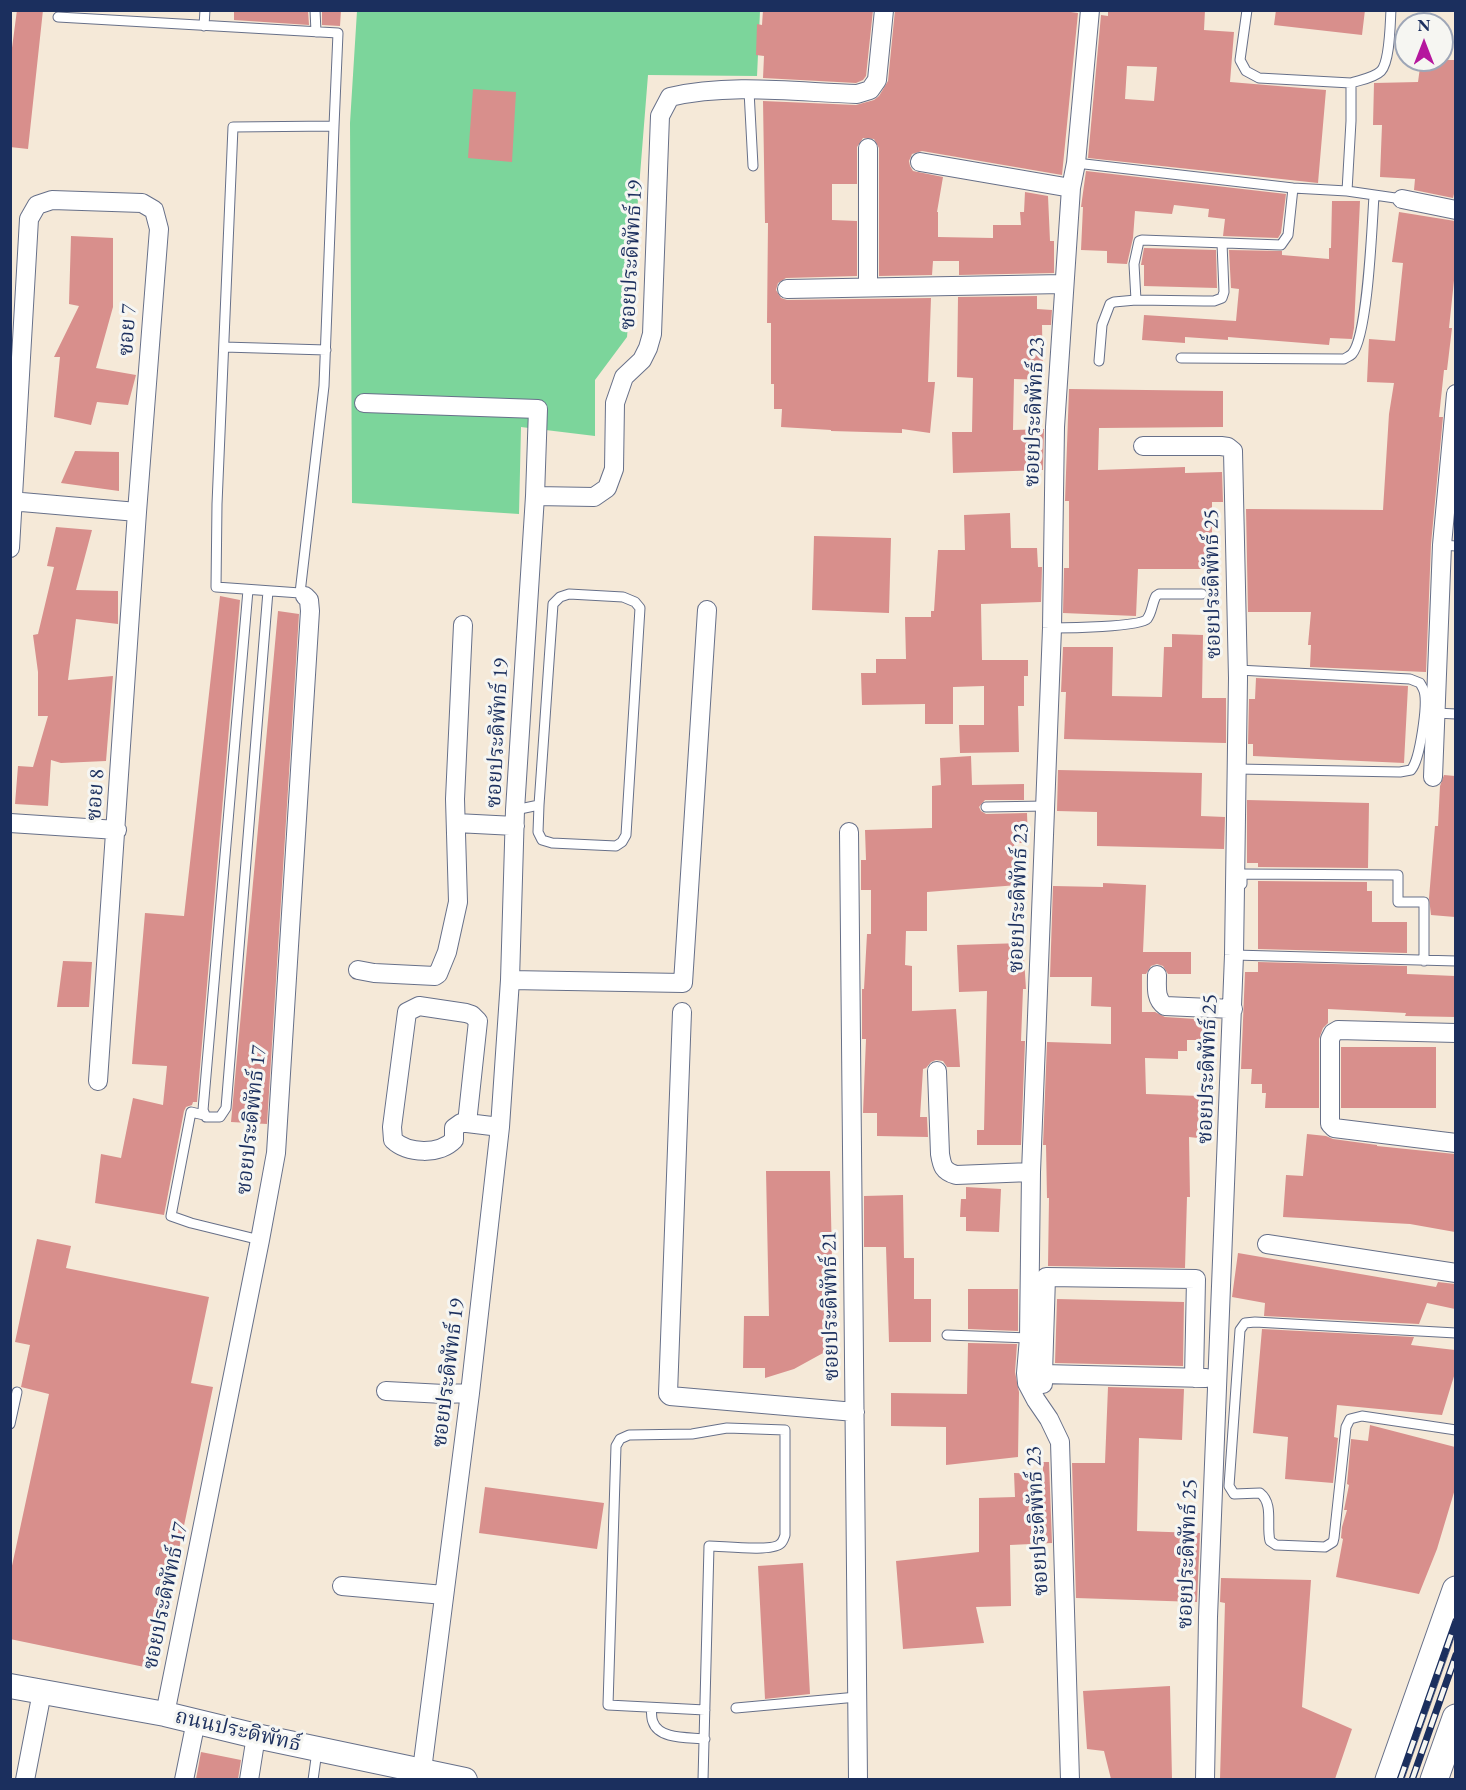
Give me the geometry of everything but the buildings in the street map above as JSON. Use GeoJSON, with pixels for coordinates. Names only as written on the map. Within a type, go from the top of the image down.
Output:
{"type":"FeatureCollection","features":[{"type":"Feature","properties":{"kind":"main road"},"geometry":{"type":"LineString","coordinates":[[1389,1779],[1455,1590]]}},
{"type":"Feature","properties":{"kind":"main road","name":"ถนนประดิพัทธ์"},"geometry":{"type":"LineString","coordinates":[[10,1686],[165,1714],[256,1736],[465,1779]]}},
{"type":"Feature","properties":{"kind":"main road"},"geometry":{"type":"LineString","coordinates":[[1434,1779],[1455,1723]]}},
{"type":"Feature","properties":{"kind":"street","name":"ซอยประดิพัทธ์ 19"},"geometry":{"type":"LineString","coordinates":[[422,1770],[470,1393],[500,1127],[510,980],[515,818],[535,496],[594,497],[607,488],[614,469],[615,403],[624,377],[642,360],[652,334],[660,116],[670,97],[692,92],[857,94],[870,90],[877,80],[884,10]]}},
{"type":"Feature","properties":{"kind":"street","name":"ซอยประดิพัทธ์ 23"},"geometry":{"type":"LineString","coordinates":[[1070,1779],[1060,1442],[1027,1383],[1026,1373],[1029,1338],[1031,1172],[1052,628],[1055,427],[1071,188],[1076,164],[1090,10]]}},
{"type":"Feature","properties":{"kind":"street"},"geometry":{"type":"LineString","coordinates":[[868,148],[868,286]]}},
{"type":"Feature","properties":{"kind":"street"},"geometry":{"type":"LineString","coordinates":[[920,162],[1071,188]]}},
{"type":"Feature","properties":{"kind":"street"},"geometry":{"type":"LineString","coordinates":[[1402,199],[1455,210]]}},
{"type":"Feature","properties":{"kind":"street","name":"ซอย 7"},"geometry":{"type":"LineString","coordinates":[[10,548],[29,219],[37,206],[52,200],[142,203],[154,210],[159,229],[137,512]]}},
{"type":"Feature","properties":{"kind":"street"},"geometry":{"type":"LineString","coordinates":[[787,289],[1064,284]]}},
{"type":"Feature","properties":{"kind":"street"},"geometry":{"type":"LineString","coordinates":[[1433,777],[1449,545],[1455,394]]}},
{"type":"Feature","properties":{"kind":"street"},"geometry":{"type":"LineString","coordinates":[[364,403],[538,409],[535,496]]}},
{"type":"Feature","properties":{"kind":"street","name":"ซอยประดิพัทธ์ 25"},"geometry":{"type":"LineString","coordinates":[[1143,446],[1221,446],[1233,451],[1238,670],[1234,817],[1238,955],[1233,1009],[1208,1617],[1204,1779]]}},
{"type":"Feature","properties":{"kind":"street"},"geometry":{"type":"LineString","coordinates":[[12,501],[137,512]]}},
{"type":"Feature","properties":{"kind":"street","name":"ซอย 8"},"geometry":{"type":"LineString","coordinates":[[98,1081],[137,512]]}},
{"type":"Feature","properties":{"kind":"street","name":"ซอยประดิพัทธ์ 17"},"geometry":{"type":"LineString","coordinates":[[165,1714],[276,1153],[310,611],[309,600],[303,594]]}},
{"type":"Feature","properties":{"kind":"street"},"geometry":{"type":"LineString","coordinates":[[510,980],[683,983],[707,610]]}},
{"type":"Feature","properties":{"kind":"street"},"geometry":{"type":"LineString","coordinates":[[358,970],[425,976],[438,974],[447,952],[458,902],[456,824],[463,625]]}},
{"type":"Feature","properties":{"kind":"street"},"geometry":{"type":"LineString","coordinates":[[456,824],[515,818]]}},
{"type":"Feature","properties":{"kind":"street"},"geometry":{"type":"LineString","coordinates":[[10,823],[117,830]]}},
{"type":"Feature","properties":{"kind":"street","name":"ซอยประดิพัทธ์ 21"},"geometry":{"type":"LineString","coordinates":[[849,832],[858,1779]]}},
{"type":"Feature","properties":{"kind":"street"},"geometry":{"type":"LineString","coordinates":[[1157,975],[1158,998],[1165,1006],[1233,1009]]}},
{"type":"Feature","properties":{"kind":"street"},"geometry":{"type":"LineString","coordinates":[[467,1123],[478,1021],[466,1013],[414,1007],[407,1012],[392,1127],[393,1140],[399,1146],[414,1151],[441,1148],[454,1140],[454,1128],[461,1123],[500,1127]]}},
{"type":"Feature","properties":{"kind":"street"},"geometry":{"type":"LineString","coordinates":[[682,1012],[668,1394],[855,1412]]}},
{"type":"Feature","properties":{"kind":"street"},"geometry":{"type":"LineString","coordinates":[[1455,1033],[1338,1030],[1333,1033],[1330,1040],[1330,1124],[1334,1128],[1455,1143]]}},
{"type":"Feature","properties":{"kind":"street"},"geometry":{"type":"LineString","coordinates":[[937,1071],[942,1167],[947,1172],[956,1175],[1031,1172]]}},
{"type":"Feature","properties":{"kind":"street"},"geometry":{"type":"LineString","coordinates":[[1267,1244],[1455,1273]]}},
{"type":"Feature","properties":{"kind":"street"},"geometry":{"type":"LineString","coordinates":[[1043,1410],[1046,1277],[1196,1279],[1194,1378]]}},
{"type":"Feature","properties":{"kind":"street"},"geometry":{"type":"LineString","coordinates":[[1043,1374],[1218,1379]]}},
{"type":"Feature","properties":{"kind":"street"},"geometry":{"type":"LineString","coordinates":[[386,1391],[470,1393]]}},
{"type":"Feature","properties":{"kind":"street"},"geometry":{"type":"LineString","coordinates":[[342,1587],[444,1595]]}},
{"type":"Feature","properties":{"kind":"street"},"geometry":{"type":"LineString","coordinates":[[25,1779],[42,1692]]}},
{"type":"Feature","properties":{"kind":"street"},"geometry":{"type":"LineString","coordinates":[[184,1779],[196,1721]]}},
{"type":"Feature","properties":{"kind":"street"},"geometry":{"type":"LineString","coordinates":[[249,1779],[256,1736]]}},
{"type":"Feature","properties":{"kind":"lane"},"geometry":{"type":"LineString","coordinates":[[127,10],[131,21]]}},
{"type":"Feature","properties":{"kind":"lane"},"geometry":{"type":"LineString","coordinates":[[204,26],[205,10]]}},
{"type":"Feature","properties":{"kind":"lane"},"geometry":{"type":"LineString","coordinates":[[315,10],[316,32]]}},
{"type":"Feature","properties":{"kind":"lane"},"geometry":{"type":"LineString","coordinates":[[1247,10],[1240,60],[1246,71],[1259,78],[1351,82],[1376,75],[1383,69],[1387,59],[1391,10]]}},
{"type":"Feature","properties":{"kind":"lane"},"geometry":{"type":"LineString","coordinates":[[58,17],[338,33],[324,386],[303,594],[216,587],[217,504],[233,126],[334,126]]}},
{"type":"Feature","properties":{"kind":"lane"},"geometry":{"type":"LineString","coordinates":[[1347,191],[1352,121],[1351,82]]}},
{"type":"Feature","properties":{"kind":"lane"},"geometry":{"type":"LineString","coordinates":[[749,91],[753,166]]}},
{"type":"Feature","properties":{"kind":"lane"},"geometry":{"type":"LineString","coordinates":[[1076,164],[1293,188],[1347,191],[1402,199]]}},
{"type":"Feature","properties":{"kind":"lane"},"geometry":{"type":"LineString","coordinates":[[1136,300],[1134,264],[1139,241],[1281,245],[1288,235],[1293,188]]}},
{"type":"Feature","properties":{"kind":"lane"},"geometry":{"type":"LineString","coordinates":[[1181,358],[1344,359],[1352,354],[1358,340],[1366,297],[1374,196]]}},
{"type":"Feature","properties":{"kind":"lane"},"geometry":{"type":"LineString","coordinates":[[1099,361],[1102,325],[1110,304],[1136,300],[1214,301],[1222,298],[1224,292],[1222,243]]}},
{"type":"Feature","properties":{"kind":"lane"},"geometry":{"type":"LineString","coordinates":[[224,347],[326,350]]}},
{"type":"Feature","properties":{"kind":"lane"},"geometry":{"type":"LineString","coordinates":[[204,1115],[248,590]]}},
{"type":"Feature","properties":{"kind":"lane"},"geometry":{"type":"LineString","coordinates":[[260,1240],[171,1216],[191,1112],[206,1117],[220,1117],[226,1108],[268,591]]}},
{"type":"Feature","properties":{"kind":"lane"},"geometry":{"type":"LineString","coordinates":[[569,594],[623,597],[635,602],[640,608],[626,835],[616,846],[552,843],[542,840],[538,832],[539,805],[553,604],[560,597],[569,594]]}},
{"type":"Feature","properties":{"kind":"lane"},"geometry":{"type":"LineString","coordinates":[[1052,628],[1126,625],[1147,619],[1156,596],[1160,594],[1202,594]]}},
{"type":"Feature","properties":{"kind":"lane"},"geometry":{"type":"LineString","coordinates":[[1237,769],[1400,772],[1411,770],[1416,765],[1421,746],[1425,692],[1420,682],[1410,679],[1238,670]]}},
{"type":"Feature","properties":{"kind":"lane"},"geometry":{"type":"LineString","coordinates":[[1436,713],[1455,714]]}},
{"type":"Feature","properties":{"kind":"lane"},"geometry":{"type":"LineString","coordinates":[[515,818],[539,805]]}},
{"type":"Feature","properties":{"kind":"lane"},"geometry":{"type":"LineString","coordinates":[[986,807],[1046,806]]}},
{"type":"Feature","properties":{"kind":"lane"},"geometry":{"type":"LineString","coordinates":[[1424,960],[1424,902],[1398,902],[1398,875],[1242,874],[1238,955],[1455,961]]}},
{"type":"Feature","properties":{"kind":"lane"},"geometry":{"type":"LineString","coordinates":[[1455,1333],[1245,1323],[1240,1330],[1229,1486],[1234,1494],[1260,1493],[1264,1496],[1268,1503],[1268,1534],[1270,1541],[1276,1545],[1325,1547],[1330,1545],[1334,1538],[1346,1427],[1350,1419],[1362,1416],[1455,1430]]}},
{"type":"Feature","properties":{"kind":"lane"},"geometry":{"type":"LineString","coordinates":[[947,1335],[1029,1338]]}},
{"type":"Feature","properties":{"kind":"lane"},"geometry":{"type":"LineString","coordinates":[[10,1424],[17,1392]]}},
{"type":"Feature","properties":{"kind":"lane"},"geometry":{"type":"LineString","coordinates":[[703,1779],[705,1739],[709,1546],[770,1548],[780,1545],[783,1541],[786,1430],[727,1428],[692,1434],[629,1435],[624,1436],[616,1446],[608,1705],[705,1710]]}},
{"type":"Feature","properties":{"kind":"lane"},"geometry":{"type":"LineString","coordinates":[[736,1708],[857,1697]]}},
{"type":"Feature","properties":{"kind":"lane"},"geometry":{"type":"LineString","coordinates":[[651,1707],[652,1722],[657,1729],[670,1736],[705,1739]]}},
{"type":"Feature","properties":{"kind":"lane"},"geometry":{"type":"LineString","coordinates":[[313,1779],[317,1748]]}},
{"type":"Feature","properties":{"kind":"green space"},"geometry":{"type":"Polygon","coordinates":[[[357,11],[760,11],[757,76],[648,75],[627,337],[595,380],[595,436],[521,427],[519,514],[352,503],[350,123],[357,11]]]}},
{"type":"Feature","properties":{"kind":"railway"},"geometry":{"type":"LineString","coordinates":[[1400,1780],[1456,1621]]}},
{"type":"Feature","properties":{"kind":"railway"},"geometry":{"type":"LineString","coordinates":[[1412,1780],[1456,1655]]}}]}
